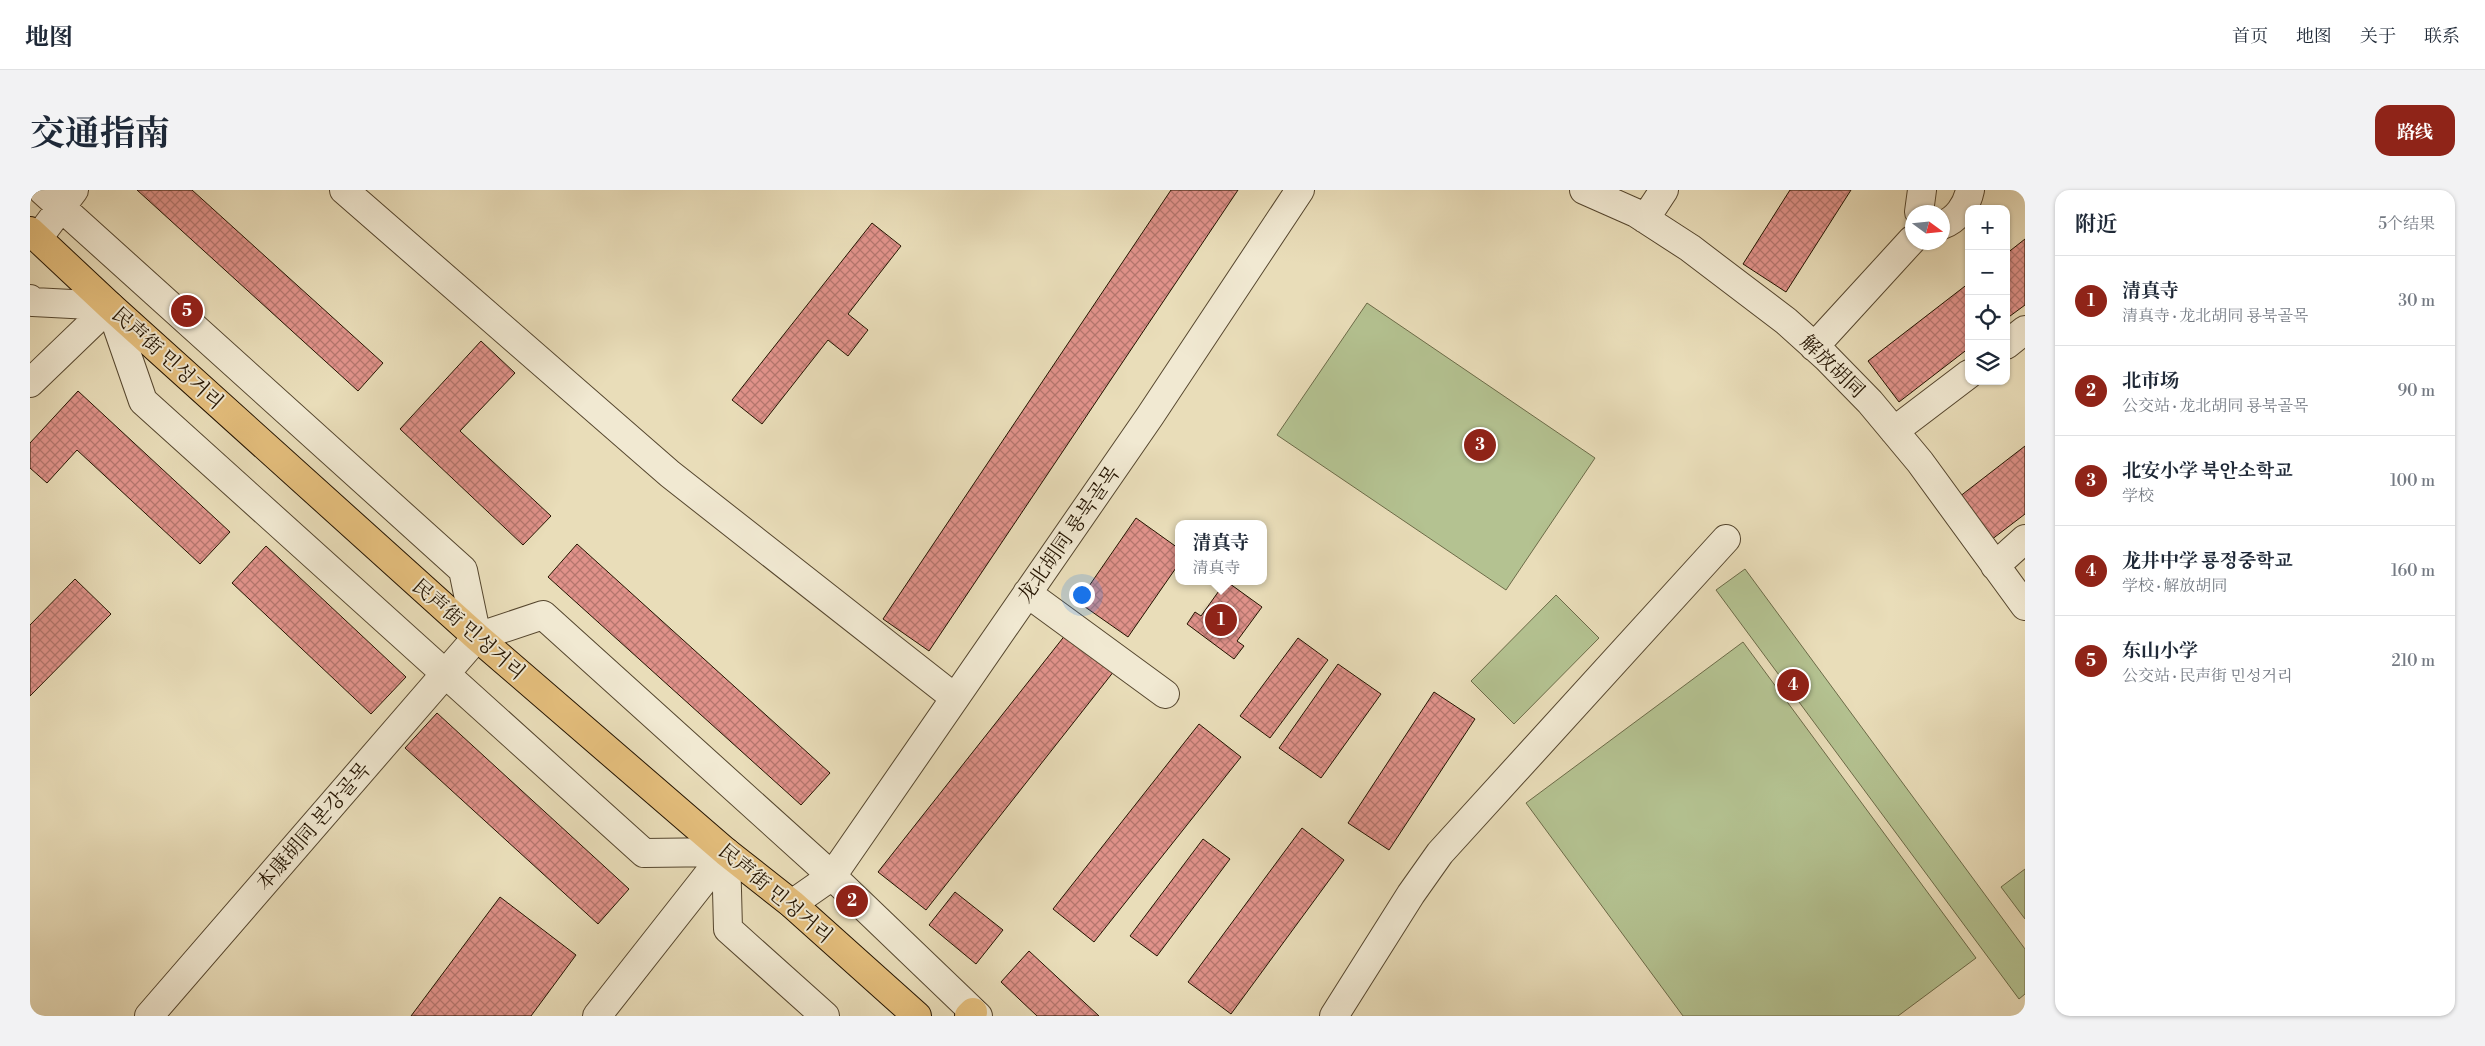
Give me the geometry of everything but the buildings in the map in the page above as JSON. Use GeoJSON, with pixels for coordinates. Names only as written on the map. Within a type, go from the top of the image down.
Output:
{"type":"FeatureCollection","features":[{"type":"Feature","properties":{"kind":"main road","name":"民声街 민성거리"},"geometry":{"type":"LineString","coordinates":[[34,235],[110,306],[477,637],[726,852],[792,904],[917,1016]]}},
{"type":"Feature","properties":{"kind":"street"},"geometry":{"type":"LineString","coordinates":[[344,190],[685,487],[954,698]]}},
{"type":"Feature","properties":{"kind":"street","name":"龙北胡同 룡북골목"},"geometry":{"type":"LineString","coordinates":[[832,876],[1150,416],[1300,190]]}},
{"type":"Feature","properties":{"kind":"street","name":"解放胡同"},"geometry":{"type":"LineString","coordinates":[[1584,190],[1645,219],[1690,248],[1786,321],[1814,347],[1870,402],[1920,462],[2025,606]]}},
{"type":"Feature","properties":{"kind":"street"},"geometry":{"type":"LineString","coordinates":[[1645,219],[1664,190]]}},
{"type":"Feature","properties":{"kind":"street"},"geometry":{"type":"LineString","coordinates":[[1921,205],[1922,190]]}},
{"type":"Feature","properties":{"kind":"street"},"geometry":{"type":"LineString","coordinates":[[1950,221],[1965,205],[1970,190]]}},
{"type":"Feature","properties":{"kind":"street"},"geometry":{"type":"LineString","coordinates":[[34,235],[59,196],[463,570],[477,637],[543,615],[832,876],[973,1015]]}},
{"type":"Feature","properties":{"kind":"street"},"geometry":{"type":"LineString","coordinates":[[1814,347],[1905,248]]}},
{"type":"Feature","properties":{"kind":"street"},"geometry":{"type":"LineString","coordinates":[[30,299],[33,302],[110,306]]}},
{"type":"Feature","properties":{"kind":"street"},"geometry":{"type":"LineString","coordinates":[[30,383],[110,306]]}},
{"type":"Feature","properties":{"kind":"street"},"geometry":{"type":"LineString","coordinates":[[110,306],[143,401],[644,853],[726,852]]}},
{"type":"Feature","properties":{"kind":"street"},"geometry":{"type":"LineString","coordinates":[[2010,342],[2025,330]]}},
{"type":"Feature","properties":{"kind":"street"},"geometry":{"type":"LineString","coordinates":[[1894,431],[1965,377]]}},
{"type":"Feature","properties":{"kind":"street"},"geometry":{"type":"LineString","coordinates":[[1334,1016],[1411,894],[1440,853],[1726,539]]}},
{"type":"Feature","properties":{"kind":"street"},"geometry":{"type":"LineString","coordinates":[[1995,566],[2025,539]]}},
{"type":"Feature","properties":{"kind":"street"},"geometry":{"type":"LineString","coordinates":[[1027,593],[1166,694]]}},
{"type":"Feature","properties":{"kind":"street","name":"本康胡同 본강골목"},"geometry":{"type":"LineString","coordinates":[[149,1016],[477,637]]}},
{"type":"Feature","properties":{"kind":"street"},"geometry":{"type":"LineString","coordinates":[[597,1016],[726,852]]}},
{"type":"Feature","properties":{"kind":"street"},"geometry":{"type":"LineString","coordinates":[[726,852],[728,929],[825,1016]]}},
{"type":"Feature","properties":{"kind":"street"},"geometry":{"type":"LineString","coordinates":[[792,904],[832,876]]}},
{"type":"Feature","properties":{"kind":"green space"},"geometry":{"type":"Polygon","coordinates":[[[1367,303],[1595,458],[1506,590],[1277,435],[1367,303]]]}},
{"type":"Feature","properties":{"kind":"green space"},"geometry":{"type":"Polygon","coordinates":[[[1745,569],[2025,949],[2025,994],[2019,999],[1716,590],[1745,569]]]}},
{"type":"Feature","properties":{"kind":"green space"},"geometry":{"type":"Polygon","coordinates":[[[1556,595],[1599,638],[1514,724],[1471,681],[1556,595]]]}},
{"type":"Feature","properties":{"kind":"green space"},"geometry":{"type":"Polygon","coordinates":[[[1743,642],[1976,958],[1898,1016],[1683,1016],[1526,803],[1743,642]]]}},
{"type":"Feature","properties":{"kind":"green space"},"geometry":{"type":"Polygon","coordinates":[[[2025,869],[2025,919],[2001,887],[2025,869]]]}},
{"type":"Feature","properties":{"kind":"place","name":"东山小学"},"geometry":{"type":"Point","coordinates":[187,311]}},
{"type":"Feature","properties":{"kind":"place","name":"北安小学 북안소학교"},"geometry":{"type":"Point","coordinates":[1480,445]}},
{"type":"Feature","properties":{"kind":"place","name":"清真寺"},"geometry":{"type":"Point","coordinates":[1221,620]}},
{"type":"Feature","properties":{"kind":"place","name":"龙井中学 룡정중학교"},"geometry":{"type":"Point","coordinates":[1793,685]}},
{"type":"Feature","properties":{"kind":"place","name":"北市场"},"geometry":{"type":"Point","coordinates":[852,901]}}]}
